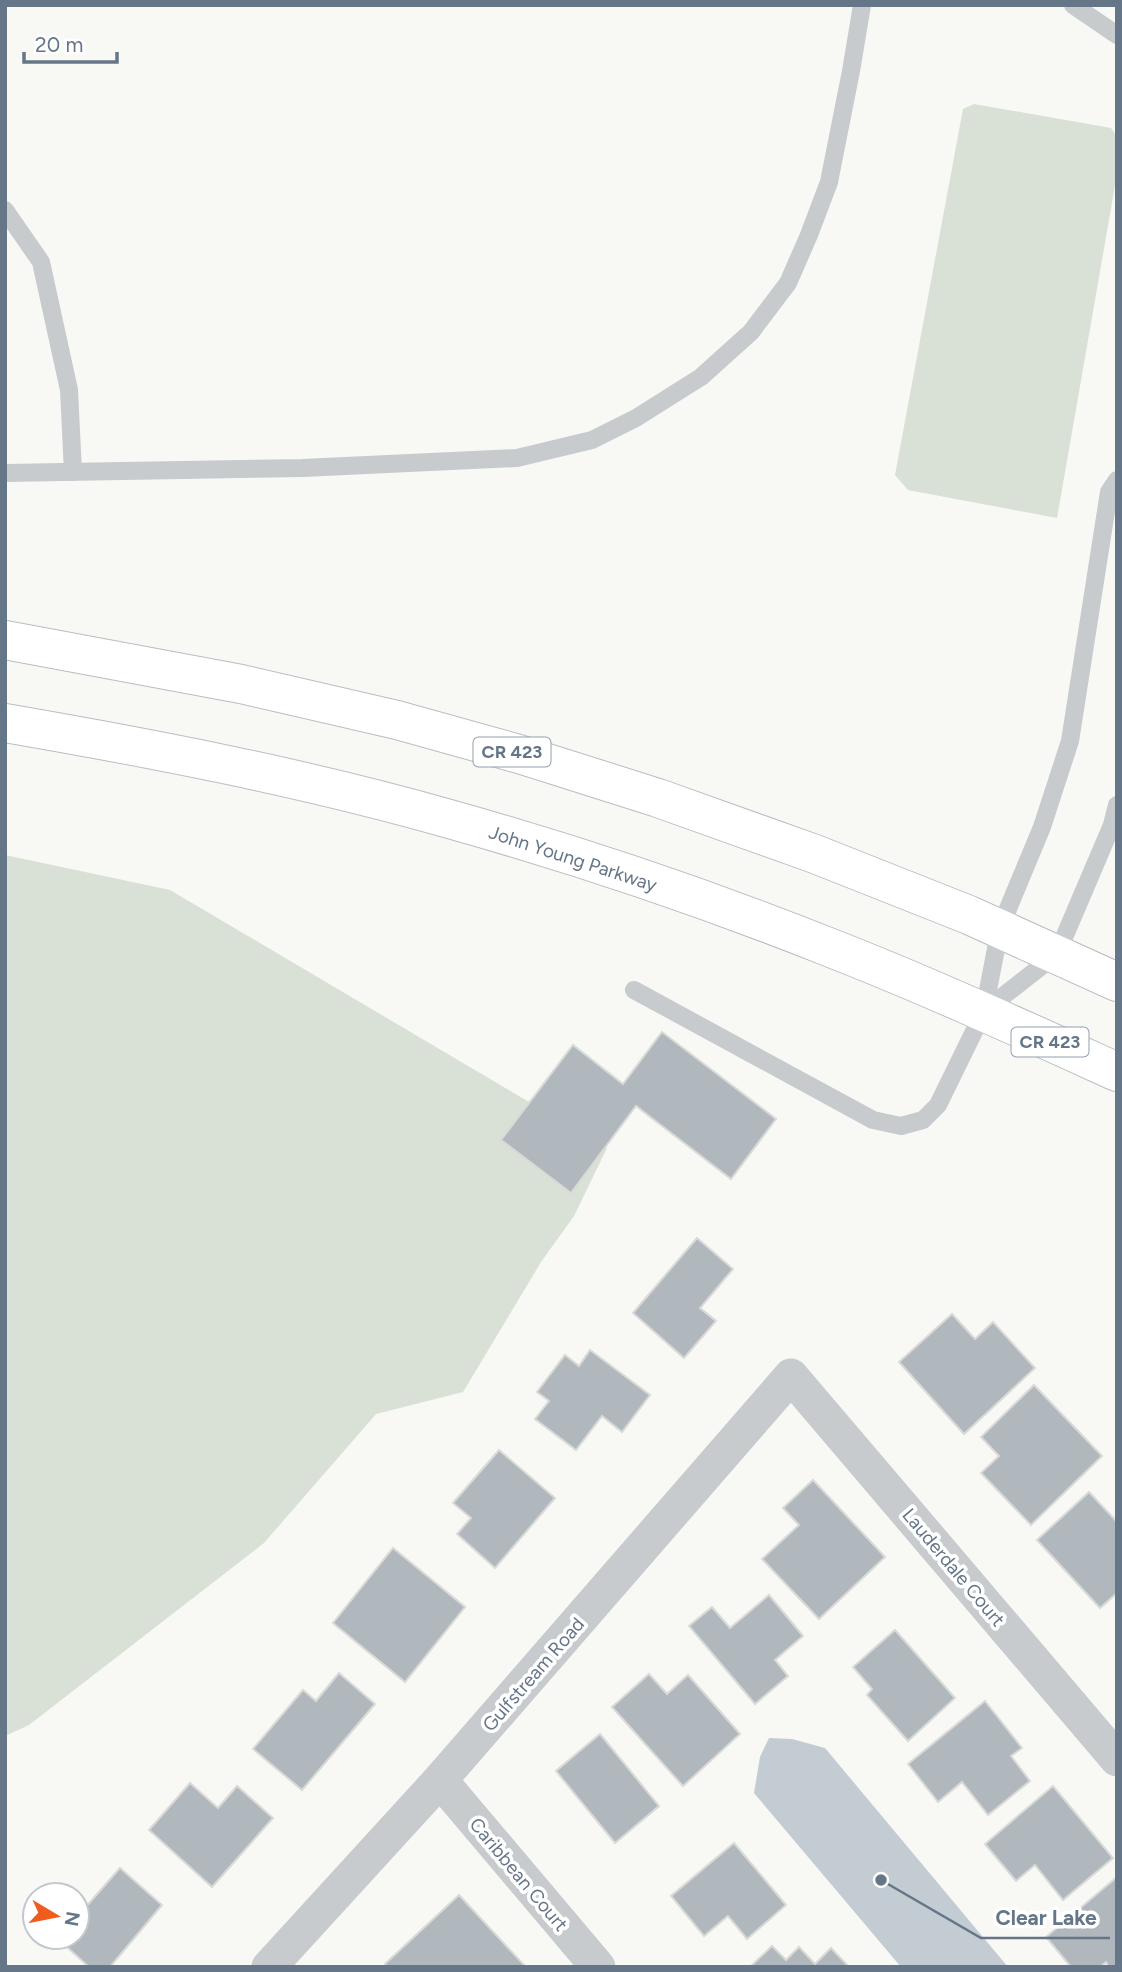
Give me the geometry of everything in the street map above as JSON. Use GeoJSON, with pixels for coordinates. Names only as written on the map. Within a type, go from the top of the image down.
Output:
{"type":"FeatureCollection","features":[{"type":"Feature","properties":{"kind":"main road","name":"CR 423"},"geometry":{"type":"LineString","coordinates":[[5,640],[241,684],[397,720],[519,754],[658,798],[815,854],[1000,928],[1117,982]]}},
{"type":"Feature","properties":{"kind":"main road","name":"John Young Parkway"},"geometry":{"type":"LineString","coordinates":[[5,723],[217,762],[321,785],[453,820],[574,857],[831,947],[984,1011],[1117,1072]]}},
{"type":"Feature","properties":{"kind":"street","name":"Lauderdale Court"},"geometry":{"type":"LineString","coordinates":[[790,1376],[1117,1759]]}},
{"type":"Feature","properties":{"kind":"street","name":"Gulfstream Road"},"geometry":{"type":"LineString","coordinates":[[269,1967],[440,1780],[790,1376]]}},
{"type":"Feature","properties":{"kind":"street","name":"Caribbean Court"},"geometry":{"type":"LineString","coordinates":[[440,1780],[598,1967]]}},
{"type":"Feature","properties":{"kind":"lane"},"geometry":{"type":"LineString","coordinates":[[5,473],[303,468],[517,458],[592,440],[636,418],[701,377],[751,332],[789,283],[829,182],[862,5]]}},
{"type":"Feature","properties":{"kind":"lane"},"geometry":{"type":"LineString","coordinates":[[1073,5],[1117,35]]}},
{"type":"Feature","properties":{"kind":"lane"},"geometry":{"type":"LineString","coordinates":[[5,210],[41,262],[69,390],[72,472]]}},
{"type":"Feature","properties":{"kind":"lane"},"geometry":{"type":"LineString","coordinates":[[634,990],[873,1120],[901,1126],[923,1121],[938,1105],[984,1011],[1000,928],[1042,827],[1070,741],[1109,492],[1117,480]]}},
{"type":"Feature","properties":{"kind":"lane"},"geometry":{"type":"LineString","coordinates":[[984,1011],[1057,954],[1112,825],[1117,805]]}},
{"type":"Feature","properties":{"kind":"shaded area"},"geometry":{"type":"Polygon","coordinates":[[[974,104],[1111,128],[1117,136],[1117,174],[1057,518],[908,490],[895,475],[963,109],[974,104]]]}},
{"type":"Feature","properties":{"kind":"shaded area"},"geometry":{"type":"Polygon","coordinates":[[[5,855],[170,890],[607,1148],[574,1216],[541,1262],[463,1392],[376,1414],[264,1543],[29,1725],[5,1736],[5,855]]]}},
{"type":"Feature","properties":{"kind":"shaded area"},"geometry":{"type":"Polygon","coordinates":[[[769,1738],[792,1739],[825,1748],[1008,1967],[901,1967],[754,1793],[760,1757],[769,1738]]]}},
{"type":"Feature","properties":{"kind":"building"},"geometry":{"type":"Polygon","coordinates":[[[662,1032],[776,1119],[731,1179],[636,1106],[571,1193],[501,1140],[573,1045],[623,1084],[662,1032]]]}},
{"type":"Feature","properties":{"kind":"building"},"geometry":{"type":"Polygon","coordinates":[[[697,1238],[733,1269],[700,1308],[716,1321],[684,1358],[633,1313],[697,1238]]]}},
{"type":"Feature","properties":{"kind":"building"},"geometry":{"type":"Polygon","coordinates":[[[952,1314],[975,1339],[993,1322],[1035,1368],[964,1434],[899,1362],[952,1314]]]}},
{"type":"Feature","properties":{"kind":"building"},"geometry":{"type":"Polygon","coordinates":[[[590,1350],[650,1395],[622,1432],[602,1416],[576,1450],[535,1419],[549,1401],[537,1392],[565,1355],[579,1366],[590,1350]]]}},
{"type":"Feature","properties":{"kind":"building"},"geometry":{"type":"Polygon","coordinates":[[[1034,1385],[1102,1456],[1031,1525],[981,1473],[999,1456],[981,1437],[1034,1385]]]}},
{"type":"Feature","properties":{"kind":"building"},"geometry":{"type":"Polygon","coordinates":[[[499,1450],[555,1498],[495,1568],[457,1534],[471,1518],[453,1503],[499,1450]]]}},
{"type":"Feature","properties":{"kind":"building"},"geometry":{"type":"Polygon","coordinates":[[[813,1480],[885,1557],[819,1619],[762,1559],[799,1525],[783,1508],[813,1480]]]}},
{"type":"Feature","properties":{"kind":"building"},"geometry":{"type":"Polygon","coordinates":[[[1089,1492],[1117,1522],[1117,1593],[1100,1608],[1037,1540],[1089,1492]]]}},
{"type":"Feature","properties":{"kind":"building"},"geometry":{"type":"Polygon","coordinates":[[[393,1548],[465,1607],[405,1682],[333,1623],[393,1548]]]}},
{"type":"Feature","properties":{"kind":"building"},"geometry":{"type":"Polygon","coordinates":[[[769,1595],[803,1636],[775,1660],[788,1676],[755,1704],[689,1626],[712,1607],[730,1628],[769,1595]]]}},
{"type":"Feature","properties":{"kind":"building"},"geometry":{"type":"Polygon","coordinates":[[[895,1630],[955,1698],[908,1741],[867,1695],[872,1689],[853,1667],[895,1630]]]}},
{"type":"Feature","properties":{"kind":"building"},"geometry":{"type":"Polygon","coordinates":[[[339,1673],[375,1704],[302,1790],[253,1749],[303,1690],[316,1701],[339,1673]]]}},
{"type":"Feature","properties":{"kind":"building"},"geometry":{"type":"Polygon","coordinates":[[[649,1674],[667,1694],[688,1675],[740,1734],[683,1786],[612,1707],[649,1674]]]}},
{"type":"Feature","properties":{"kind":"building"},"geometry":{"type":"Polygon","coordinates":[[[985,1701],[1022,1748],[1011,1756],[1030,1781],[988,1815],[962,1782],[938,1802],[908,1764],[985,1701]]]}},
{"type":"Feature","properties":{"kind":"building"},"geometry":{"type":"Polygon","coordinates":[[[600,1734],[659,1806],[615,1843],[556,1771],[600,1734]]]}},
{"type":"Feature","properties":{"kind":"building"},"geometry":{"type":"Polygon","coordinates":[[[190,1783],[218,1808],[237,1786],[273,1818],[212,1887],[149,1830],[190,1783]]]}},
{"type":"Feature","properties":{"kind":"building"},"geometry":{"type":"Polygon","coordinates":[[[1053,1786],[1113,1858],[1063,1900],[1035,1865],[1016,1881],[985,1844],[1053,1786]]]}},
{"type":"Feature","properties":{"kind":"building"},"geometry":{"type":"Polygon","coordinates":[[[734,1843],[786,1905],[747,1939],[728,1916],[704,1936],[671,1896],[734,1843]]]}},
{"type":"Feature","properties":{"kind":"building"},"geometry":{"type":"Polygon","coordinates":[[[120,1868],[162,1905],[110,1967],[89,1967],[71,1951],[91,1951],[91,1901],[120,1868]]]}},
{"type":"Feature","properties":{"kind":"building"},"geometry":{"type":"Polygon","coordinates":[[[1117,1877],[1117,1967],[1109,1967],[1106,1962],[1100,1967],[1071,1967],[1046,1937],[1117,1877]]]}},
{"type":"Feature","properties":{"kind":"building"},"geometry":{"type":"Polygon","coordinates":[[[459,1895],[524,1965],[522,1967],[387,1967],[385,1964],[459,1895]]]}},
{"type":"Feature","properties":{"kind":"building"},"geometry":{"type":"Polygon","coordinates":[[[772,1946],[786,1960],[799,1947],[815,1964],[831,1948],[849,1967],[750,1967],[772,1946]]]}},
{"type":"Feature","properties":{"kind":"place","name":"Clear Lake"},"geometry":{"type":"Point","coordinates":[881,1880]}}]}
